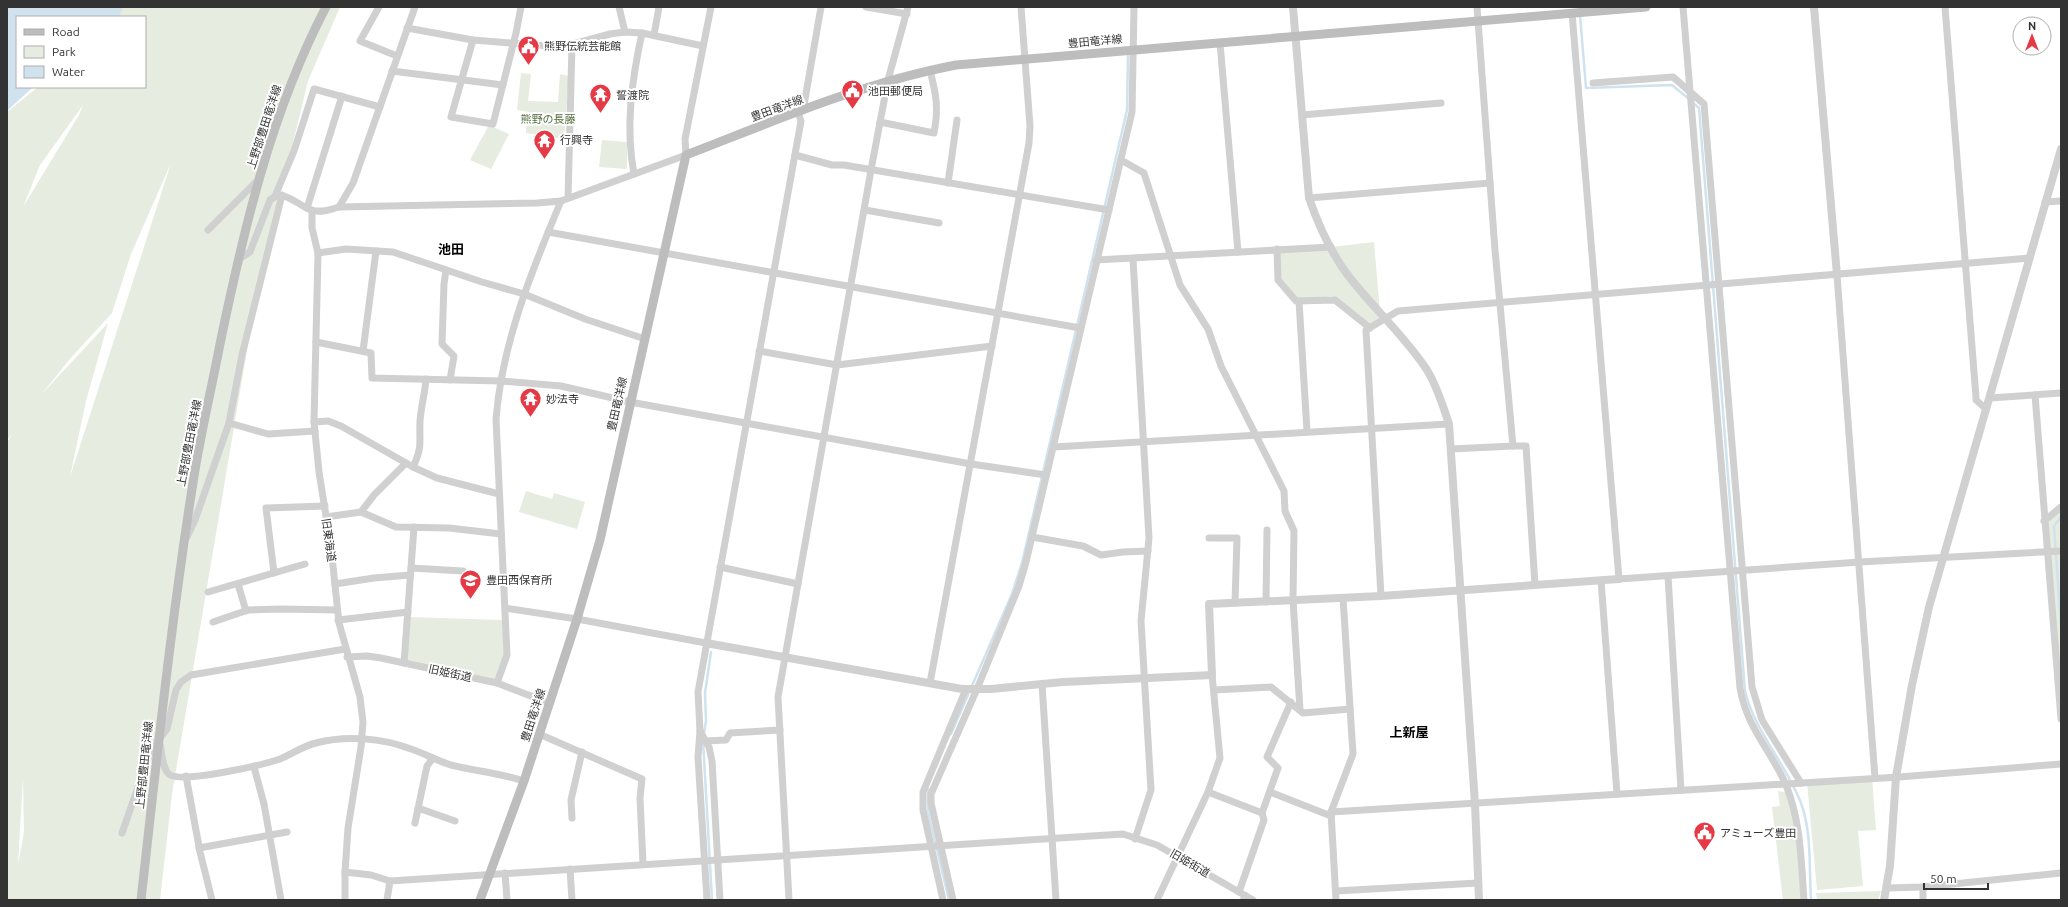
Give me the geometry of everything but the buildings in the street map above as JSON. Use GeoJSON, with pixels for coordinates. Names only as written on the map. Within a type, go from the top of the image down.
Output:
{"type":"FeatureCollection","features":[{"type":"Feature","properties":{"kind":"main road","name":"上野部豊田竜洋線"},"geometry":{"type":"LineString","coordinates":[[141,900],[174,611],[199,452],[239,259],[260,177],[279,112],[296,68],[326,7]]}},
{"type":"Feature","properties":{"kind":"main road","name":"豊田竜洋線"},"geometry":{"type":"LineString","coordinates":[[480,900],[491,874],[524,781],[577,619],[600,540],[686,155],[801,111],[888,80],[930,70],[976,62],[1295,38],[1578,11],[1646,7]]}},
{"type":"Feature","properties":{"kind":"street"},"geometry":{"type":"LineString","coordinates":[[379,7],[360,41],[398,56]]}},
{"type":"Feature","properties":{"kind":"street"},"geometry":{"type":"LineString","coordinates":[[339,207],[353,184],[415,7]]}},
{"type":"Feature","properties":{"kind":"street"},"geometry":{"type":"LineString","coordinates":[[473,40],[451,117],[493,124],[521,7]]}},
{"type":"Feature","properties":{"kind":"street"},"geometry":{"type":"LineString","coordinates":[[619,7],[625,32]]}},
{"type":"Feature","properties":{"kind":"street"},"geometry":{"type":"LineString","coordinates":[[654,35],[659,7]]}},
{"type":"Feature","properties":{"kind":"street"},"geometry":{"type":"LineString","coordinates":[[239,259],[250,252],[270,200],[278,196],[309,209],[325,211],[339,207],[537,203],[565,200],[686,155],[685,139],[711,7]]}},
{"type":"Feature","properties":{"kind":"street"},"geometry":{"type":"LineString","coordinates":[[707,900],[698,757],[700,731],[698,692],[795,155],[801,121],[801,111],[821,7]]}},
{"type":"Feature","properties":{"kind":"street"},"geometry":{"type":"LineString","coordinates":[[789,900],[778,696],[852,287],[880,122],[888,80],[907,11],[866,7]]}},
{"type":"Feature","properties":{"kind":"street"},"geometry":{"type":"LineString","coordinates":[[930,683],[971,464],[1029,137],[1026,59],[1021,7]]}},
{"type":"Feature","properties":{"kind":"street"},"geometry":{"type":"LineString","coordinates":[[953,900],[931,803],[931,794],[977,689],[1019,586],[1032,537],[1096,260],[1122,160],[1132,112],[1134,7]]}},
{"type":"Feature","properties":{"kind":"street"},"geometry":{"type":"LineString","coordinates":[[1293,7],[1309,198],[1318,222],[1346,272],[1410,347],[1428,371],[1440,398],[1448,424],[1451,449],[1475,804],[1479,900]]}},
{"type":"Feature","properties":{"kind":"street"},"geometry":{"type":"LineString","coordinates":[[1477,7],[1490,183],[1513,446]]}},
{"type":"Feature","properties":{"kind":"street"},"geometry":{"type":"LineString","coordinates":[[1683,7],[1729,572],[1743,703],[1753,728],[1785,784],[1797,818],[1804,900]]}},
{"type":"Feature","properties":{"kind":"street"},"geometry":{"type":"LineString","coordinates":[[1814,7],[1837,275],[1876,778]]}},
{"type":"Feature","properties":{"kind":"street"},"geometry":{"type":"LineString","coordinates":[[1945,7],[1964,264],[1976,400],[1986,409]]}},
{"type":"Feature","properties":{"kind":"street"},"geometry":{"type":"LineString","coordinates":[[1578,11],[1595,294],[1619,580]]}},
{"type":"Feature","properties":{"kind":"street"},"geometry":{"type":"LineString","coordinates":[[407,28],[473,40],[562,47],[610,34],[625,32],[654,35],[704,46]]}},
{"type":"Feature","properties":{"kind":"street"},"geometry":{"type":"LineString","coordinates":[[634,174],[630,156],[630,103],[642,33]]}},
{"type":"Feature","properties":{"kind":"street"},"geometry":{"type":"LineString","coordinates":[[1220,43],[1238,252]]}},
{"type":"Feature","properties":{"kind":"street"},"geometry":{"type":"LineString","coordinates":[[498,683],[507,656],[496,419],[500,381],[524,294],[548,232],[565,200],[572,45]]}},
{"type":"Feature","properties":{"kind":"street"},"geometry":{"type":"LineString","coordinates":[[880,122],[934,133],[938,113],[930,70]]}},
{"type":"Feature","properties":{"kind":"street"},"geometry":{"type":"LineString","coordinates":[[392,72],[503,84]]}},
{"type":"Feature","properties":{"kind":"street"},"geometry":{"type":"LineString","coordinates":[[1593,83],[1673,77],[1690,90],[1704,104],[1752,687],[1756,705],[1762,720],[1801,783]]}},
{"type":"Feature","properties":{"kind":"street"},"geometry":{"type":"LineString","coordinates":[[185,541],[195,520],[229,423],[242,355],[278,196],[314,89],[380,107]]}},
{"type":"Feature","properties":{"kind":"street","name":"旧東海道"},"geometry":{"type":"LineString","coordinates":[[342,96],[309,209],[318,253],[314,422],[335,584],[338,620],[347,657],[360,697],[362,722],[362,739],[348,828],[345,900]]}},
{"type":"Feature","properties":{"kind":"street"},"geometry":{"type":"LineString","coordinates":[[1302,115],[1441,103]]}},
{"type":"Feature","properties":{"kind":"street"},"geometry":{"type":"LineString","coordinates":[[948,183],[957,120]]}},
{"type":"Feature","properties":{"kind":"street"},"geometry":{"type":"LineString","coordinates":[[1884,900],[1887,888],[1896,777],[1912,684],[1929,606],[2061,149]]}},
{"type":"Feature","properties":{"kind":"street"},"geometry":{"type":"LineString","coordinates":[[795,155],[832,165],[844,165],[1019,196],[1109,210]]}},
{"type":"Feature","properties":{"kind":"street"},"geometry":{"type":"LineString","coordinates":[[1122,160],[1144,173],[1172,256],[1180,285],[1208,329],[1222,366],[1284,491],[1285,511],[1294,531],[1294,600],[1300,710]]}},
{"type":"Feature","properties":{"kind":"street"},"geometry":{"type":"LineString","coordinates":[[208,230],[260,177]]}},
{"type":"Feature","properties":{"kind":"street"},"geometry":{"type":"LineString","coordinates":[[1309,198],[1490,183]]}},
{"type":"Feature","properties":{"kind":"street"},"geometry":{"type":"LineString","coordinates":[[2046,202],[2061,201]]}},
{"type":"Feature","properties":{"kind":"street"},"geometry":{"type":"LineString","coordinates":[[865,210],[939,223]]}},
{"type":"Feature","properties":{"kind":"street"},"geometry":{"type":"LineString","coordinates":[[548,232],[1080,328]]}},
{"type":"Feature","properties":{"kind":"street"},"geometry":{"type":"LineString","coordinates":[[1096,260],[1331,247]]}},
{"type":"Feature","properties":{"kind":"street"},"geometry":{"type":"LineString","coordinates":[[318,253],[346,249],[393,252],[524,294],[585,319],[645,339]]}},
{"type":"Feature","properties":{"kind":"street"},"geometry":{"type":"LineString","coordinates":[[1277,249],[1278,280],[1296,302],[1335,300],[1370,328]]}},
{"type":"Feature","properties":{"kind":"street"},"geometry":{"type":"LineString","coordinates":[[363,352],[376,251]]}},
{"type":"Feature","properties":{"kind":"street"},"geometry":{"type":"LineString","coordinates":[[1381,596],[1366,330],[1386,320],[1398,311],[1500,301],[1837,275],[2030,258]]}},
{"type":"Feature","properties":{"kind":"street"},"geometry":{"type":"LineString","coordinates":[[1133,259],[1144,442],[1148,551],[1140,621],[1151,790],[1135,838]]}},
{"type":"Feature","properties":{"kind":"street"},"geometry":{"type":"LineString","coordinates":[[446,270],[444,284],[442,344],[454,356],[450,380]]}},
{"type":"Feature","properties":{"kind":"street"},"geometry":{"type":"LineString","coordinates":[[1299,301],[1306,431]]}},
{"type":"Feature","properties":{"kind":"street"},"geometry":{"type":"LineString","coordinates":[[316,342],[371,353],[372,378],[500,381],[561,386],[630,402],[824,436],[971,464],[1046,475]]}},
{"type":"Feature","properties":{"kind":"street"},"geometry":{"type":"LineString","coordinates":[[759,351],[837,366],[992,346]]}},
{"type":"Feature","properties":{"kind":"street"},"geometry":{"type":"LineString","coordinates":[[361,512],[374,495],[409,465],[419,453],[422,440],[420,420],[426,380]]}},
{"type":"Feature","properties":{"kind":"street"},"geometry":{"type":"LineString","coordinates":[[1990,398],[2061,393]]}},
{"type":"Feature","properties":{"kind":"street"},"geometry":{"type":"LineString","coordinates":[[2035,395],[2046,552],[2061,719]]}},
{"type":"Feature","properties":{"kind":"street"},"geometry":{"type":"LineString","coordinates":[[314,422],[328,421],[341,426],[409,465],[437,478],[500,494]]}},
{"type":"Feature","properties":{"kind":"street"},"geometry":{"type":"LineString","coordinates":[[229,423],[268,434],[315,431]]}},
{"type":"Feature","properties":{"kind":"street"},"geometry":{"type":"LineString","coordinates":[[1054,447],[1306,431],[1448,424]]}},
{"type":"Feature","properties":{"kind":"street"},"geometry":{"type":"LineString","coordinates":[[1451,449],[1526,446],[1535,585]]}},
{"type":"Feature","properties":{"kind":"street"},"geometry":{"type":"LineString","coordinates":[[274,573],[266,508],[325,506]]}},
{"type":"Feature","properties":{"kind":"street"},"geometry":{"type":"LineString","coordinates":[[2044,522],[2061,507]]}},
{"type":"Feature","properties":{"kind":"street"},"geometry":{"type":"LineString","coordinates":[[326,516],[361,512],[396,527],[450,528],[501,534]]}},
{"type":"Feature","properties":{"kind":"street"},"geometry":{"type":"LineString","coordinates":[[404,663],[414,527]]}},
{"type":"Feature","properties":{"kind":"street"},"geometry":{"type":"LineString","coordinates":[[1266,602],[1267,530]]}},
{"type":"Feature","properties":{"kind":"street"},"geometry":{"type":"LineString","coordinates":[[1032,537],[1083,546],[1101,555],[1148,551]]}},
{"type":"Feature","properties":{"kind":"street"},"geometry":{"type":"LineString","coordinates":[[1209,538],[1237,538],[1235,603]]}},
{"type":"Feature","properties":{"kind":"street"},"geometry":{"type":"LineString","coordinates":[[1157,900],[1208,792],[1220,758],[1212,675],[1209,604],[1381,596],[1460,589],[1619,580],[1860,562],[2061,551]]}},
{"type":"Feature","properties":{"kind":"street"},"geometry":{"type":"LineString","coordinates":[[208,592],[305,564]]}},
{"type":"Feature","properties":{"kind":"street"},"geometry":{"type":"LineString","coordinates":[[720,567],[798,584]]}},
{"type":"Feature","properties":{"kind":"street"},"geometry":{"type":"LineString","coordinates":[[335,584],[410,571],[463,571]]}},
{"type":"Feature","properties":{"kind":"street"},"geometry":{"type":"LineString","coordinates":[[1668,576],[1681,790]]}},
{"type":"Feature","properties":{"kind":"street"},"geometry":{"type":"LineString","coordinates":[[1602,580],[1617,794]]}},
{"type":"Feature","properties":{"kind":"street"},"geometry":{"type":"LineString","coordinates":[[238,584],[246,611]]}},
{"type":"Feature","properties":{"kind":"street"},"geometry":{"type":"LineString","coordinates":[[1336,900],[1331,814],[1353,754],[1342,598]]}},
{"type":"Feature","properties":{"kind":"street"},"geometry":{"type":"LineString","coordinates":[[213,622],[246,611],[281,608],[337,610]]}},
{"type":"Feature","properties":{"kind":"street"},"geometry":{"type":"LineString","coordinates":[[505,608],[577,619],[706,644],[966,689],[1112,679],[1143,679],[1212,675]]}},
{"type":"Feature","properties":{"kind":"street"},"geometry":{"type":"LineString","coordinates":[[338,620],[408,612]]}},
{"type":"Feature","properties":{"kind":"street"},"geometry":{"type":"LineString","coordinates":[[122,833],[151,750],[159,742],[167,729],[176,690],[181,682],[190,675],[345,649]]}},
{"type":"Feature","properties":{"kind":"street","name":"旧姫街道"},"geometry":{"type":"LineString","coordinates":[[347,657],[367,656],[498,683],[549,703]]}},
{"type":"Feature","properties":{"kind":"street"},"geometry":{"type":"LineString","coordinates":[[1042,684],[1056,900]]}},
{"type":"Feature","properties":{"kind":"street"},"geometry":{"type":"LineString","coordinates":[[1214,690],[1271,687],[1303,713],[1350,709]]}},
{"type":"Feature","properties":{"kind":"street"},"geometry":{"type":"LineString","coordinates":[[943,900],[922,802],[923,792],[966,689]]}},
{"type":"Feature","properties":{"kind":"street"},"geometry":{"type":"LineString","coordinates":[[1245,897],[1264,820],[1262,814],[1278,768],[1267,757],[1291,702]]}},
{"type":"Feature","properties":{"kind":"street"},"geometry":{"type":"LineString","coordinates":[[706,741],[726,740],[730,733],[780,730]]}},
{"type":"Feature","properties":{"kind":"street"},"geometry":{"type":"LineString","coordinates":[[700,731],[709,747],[712,761],[720,900]]}},
{"type":"Feature","properties":{"kind":"street"},"geometry":{"type":"LineString","coordinates":[[539,734],[642,779],[640,798],[643,864]]}},
{"type":"Feature","properties":{"kind":"street"},"geometry":{"type":"LineString","coordinates":[[159,742],[165,770],[170,775],[186,776],[254,767],[282,758],[315,743],[362,739],[393,744],[448,764],[504,774],[524,781]]}},
{"type":"Feature","properties":{"kind":"street"},"geometry":{"type":"LineString","coordinates":[[572,818],[571,800],[582,752]]}},
{"type":"Feature","properties":{"kind":"street"},"geometry":{"type":"LineString","coordinates":[[415,823],[427,766],[433,758]]}},
{"type":"Feature","properties":{"kind":"street"},"geometry":{"type":"LineString","coordinates":[[1270,792],[1331,814],[1617,794],[1896,777],[2061,764]]}},
{"type":"Feature","properties":{"kind":"street"},"geometry":{"type":"LineString","coordinates":[[254,767],[264,804],[281,900]]}},
{"type":"Feature","properties":{"kind":"street"},"geometry":{"type":"LineString","coordinates":[[186,776],[199,848],[212,900]]}},
{"type":"Feature","properties":{"kind":"street"},"geometry":{"type":"LineString","coordinates":[[1208,792],[1262,814]]}},
{"type":"Feature","properties":{"kind":"street"},"geometry":{"type":"LineString","coordinates":[[418,808],[455,821]]}},
{"type":"Feature","properties":{"kind":"street"},"geometry":{"type":"LineString","coordinates":[[199,848],[287,832]]}},
{"type":"Feature","properties":{"kind":"street","name":"旧姫街道"},"geometry":{"type":"LineString","coordinates":[[1052,838],[1123,834],[1157,845],[1179,856],[1245,897]]}},
{"type":"Feature","properties":{"kind":"street"},"geometry":{"type":"LineString","coordinates":[[345,872],[390,881],[1052,838]]}},
{"type":"Feature","properties":{"kind":"street"},"geometry":{"type":"LineString","coordinates":[[570,869],[572,900]]}},
{"type":"Feature","properties":{"kind":"street"},"geometry":{"type":"LineString","coordinates":[[505,873],[507,900]]}},
{"type":"Feature","properties":{"kind":"street"},"geometry":{"type":"LineString","coordinates":[[1887,888],[1923,887],[2061,873]]}},
{"type":"Feature","properties":{"kind":"street"},"geometry":{"type":"LineString","coordinates":[[386,900],[390,881]]}},
{"type":"Feature","properties":{"kind":"street"},"geometry":{"type":"LineString","coordinates":[[1336,891],[1478,883]]}},
{"type":"Feature","properties":{"kind":"street"},"geometry":{"type":"LineString","coordinates":[[1923,887],[1923,900]]}},
{"type":"Feature","properties":{"kind":"green space"},"geometry":{"type":"Polygon","coordinates":[[[121,7],[340,7],[308,81],[257,291],[172,794],[160,900],[7,900],[7,443],[12,434],[7,440],[7,112],[37,88],[146,88],[146,16],[116,16],[121,7]],[[83,105],[40,165],[23,207],[79,115],[83,105]],[[171,163],[131,254],[112,313],[69,360],[41,395],[108,323],[86,401],[70,477],[171,163]],[[23,777],[18,865],[24,832],[23,777]]]}},
{"type":"Feature","properties":{"kind":"green space","name":"熊野の長藤"},"geometry":{"type":"Polygon","coordinates":[[[521,73],[531,74],[528,101],[558,102],[560,74],[569,76],[564,139],[526,133],[526,126],[529,125],[529,112],[517,110],[521,73]]]}},
{"type":"Feature","properties":{"kind":"green space"},"geometry":{"type":"Polygon","coordinates":[[[489,125],[509,134],[491,169],[470,160],[489,125]]]}},
{"type":"Feature","properties":{"kind":"green space"},"geometry":{"type":"Polygon","coordinates":[[[602,140],[627,142],[627,169],[599,167],[602,140]]]}},
{"type":"Feature","properties":{"kind":"green space"},"geometry":{"type":"Polygon","coordinates":[[[1374,242],[1380,313],[1386,319],[1370,328],[1332,296],[1299,301],[1278,280],[1277,249],[1331,247],[1374,242]]]}},
{"type":"Feature","properties":{"kind":"green space"},"geometry":{"type":"Polygon","coordinates":[[[526,491],[552,499],[554,493],[585,502],[577,529],[519,512],[526,491]]]}},
{"type":"Feature","properties":{"kind":"green space"},"geometry":{"type":"Polygon","coordinates":[[[2061,507],[2061,710],[2044,521],[2061,507]]]}},
{"type":"Feature","properties":{"kind":"green space"},"geometry":{"type":"Polygon","coordinates":[[[407,617],[503,620],[507,655],[497,683],[404,663],[407,617]]]}},
{"type":"Feature","properties":{"kind":"green space"},"geometry":{"type":"Polygon","coordinates":[[[1872,778],[1876,830],[1858,831],[1863,886],[1817,890],[1807,782],[1872,778]]]}},
{"type":"Feature","properties":{"kind":"green space"},"geometry":{"type":"Polygon","coordinates":[[[1778,791],[1788,793],[1797,821],[1805,900],[1783,900],[1772,807],[1780,806],[1778,791]]]}},
{"type":"Feature","properties":{"kind":"green space"},"geometry":{"type":"Polygon","coordinates":[[[1881,891],[1878,900],[1817,900],[1816,893],[1881,891]]]}},
{"type":"Feature","properties":{"kind":"water"},"geometry":{"type":"Polygon","coordinates":[[[7,7],[123,7],[119,16],[16,16],[16,88],[32,88],[7,111],[7,7]]]}},
{"type":"Feature","properties":{"kind":"waterway"},"geometry":{"type":"LineString","coordinates":[[1580,15],[1586,88],[1672,85],[1689,99]]}},
{"type":"Feature","properties":{"kind":"waterway"},"geometry":{"type":"LineString","coordinates":[[951,734],[1012,594],[1022,563],[1127,110],[1128,56]]}},
{"type":"Feature","properties":{"kind":"waterway"},"geometry":{"type":"LineString","coordinates":[[1692,102],[1699,108],[1745,691],[1756,720],[1795,789],[1805,815],[1809,851],[1811,900]]}},
{"type":"Feature","properties":{"kind":"waterway"},"geometry":{"type":"LineString","coordinates":[[2061,517],[2054,526],[2061,626]]}},
{"type":"Feature","properties":{"kind":"waterway"},"geometry":{"type":"LineString","coordinates":[[704,733],[706,721],[705,693],[711,652]]}},
{"type":"Feature","properties":{"kind":"waterway"},"geometry":{"type":"LineString","coordinates":[[703,740],[712,900]]}},
{"type":"Feature","properties":{"kind":"waterway"},"geometry":{"type":"LineString","coordinates":[[928,788],[928,812],[949,900]]}},
{"type":"Feature","properties":{"kind":"place","name":"熊野伝統芸能館"},"geometry":{"type":"Point","coordinates":[529,66]}},
{"type":"Feature","properties":{"kind":"place","name":"池田郵便局"},"geometry":{"type":"Point","coordinates":[852,110]}},
{"type":"Feature","properties":{"kind":"place","name":"誓渡院"},"geometry":{"type":"Point","coordinates":[601,114]}},
{"type":"Feature","properties":{"kind":"place","name":"行興寺"},"geometry":{"type":"Point","coordinates":[545,160]}},
{"type":"Feature","properties":{"kind":"place","name":"妙法寺"},"geometry":{"type":"Point","coordinates":[531,418]}},
{"type":"Feature","properties":{"kind":"place","name":"豊田西保育所"},"geometry":{"type":"Point","coordinates":[471,600]}},
{"type":"Feature","properties":{"kind":"place","name":"アミューズ豊田"},"geometry":{"type":"Point","coordinates":[1704,852]}},
{"type":"Feature","properties":{"kind":"district","name":"池田"},"geometry":{"type":"Point","coordinates":[451,249]}},
{"type":"Feature","properties":{"kind":"district","name":"上新屋"},"geometry":{"type":"Point","coordinates":[1409,732]}}]}
